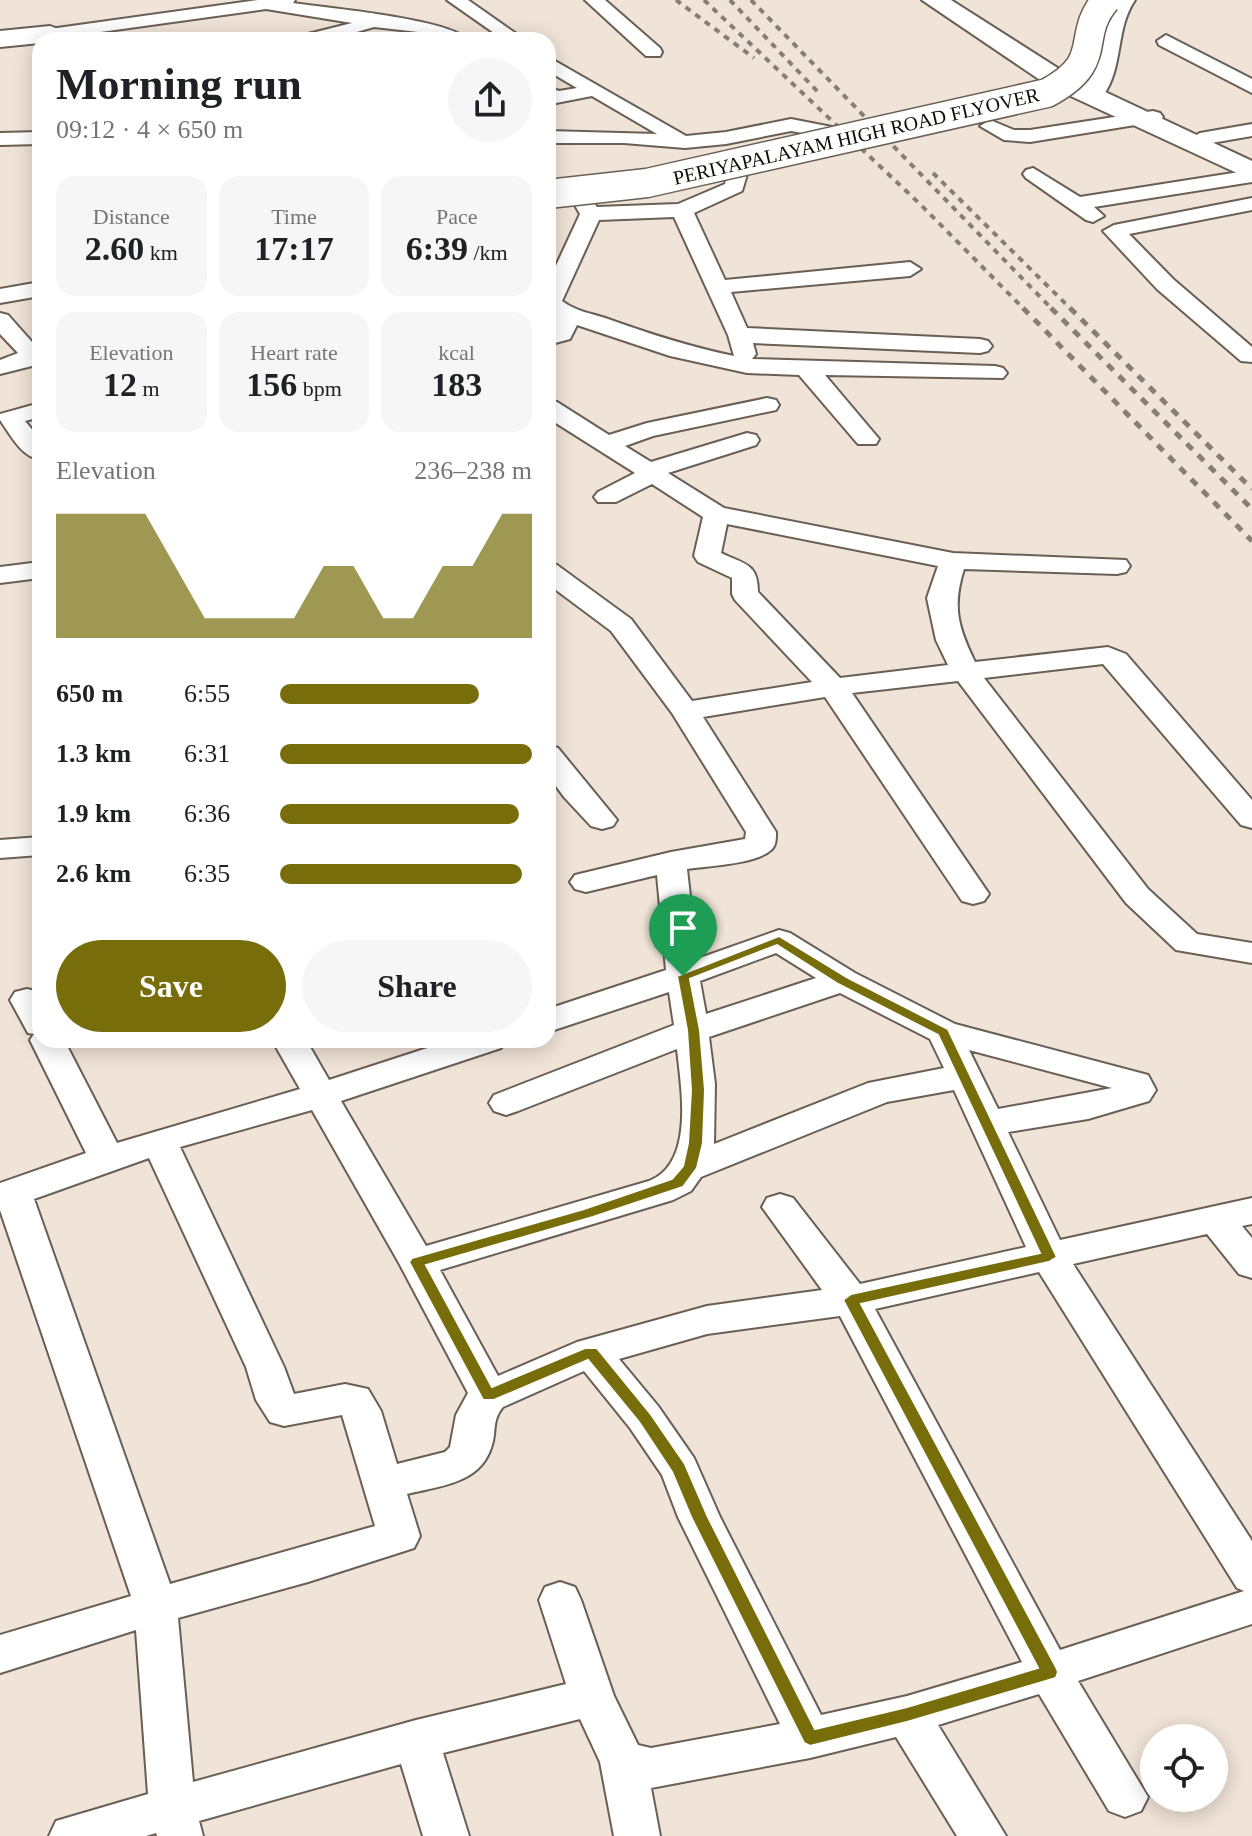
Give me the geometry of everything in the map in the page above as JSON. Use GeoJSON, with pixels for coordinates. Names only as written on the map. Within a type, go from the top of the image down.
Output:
{"type":"FeatureCollection","features":[{"type":"Feature","properties":{"kind":"main road"},"geometry":{"type":"LineString","coordinates":[[934,0],[1058,80],[1252,163]]}},
{"type":"Feature","properties":{"kind":"main road"},"geometry":{"type":"LineString","coordinates":[[951,0],[1064,74],[1252,174]]}},
{"type":"Feature","properties":{"kind":"main road"},"geometry":{"type":"LineString","coordinates":[[1064,74],[1088,0]]}},
{"type":"Feature","properties":{"kind":"main road","name":"PERIYAPALAYAM HIGH ROAD FLYOVER"},"geometry":{"type":"LineString","coordinates":[[556,193],[647,183],[1047,93],[1068,84],[1089,54],[1098,7],[1106,0]]}},
{"type":"Feature","properties":{"kind":"main road"},"geometry":{"type":"LineString","coordinates":[[1094,90],[1102,74],[1114,9],[1123,0]]}},
{"type":"Feature","properties":{"kind":"main road"},"geometry":{"type":"LineString","coordinates":[[0,39],[32,38]]}},
{"type":"Feature","properties":{"kind":"street"},"geometry":{"type":"LineString","coordinates":[[90,32],[286,0]]}},
{"type":"Feature","properties":{"kind":"street"},"geometry":{"type":"LineString","coordinates":[[594,0],[653,52]]}},
{"type":"Feature","properties":{"kind":"street"},"geometry":{"type":"LineString","coordinates":[[398,24],[446,3],[501,32]]}},
{"type":"Feature","properties":{"kind":"street"},"geometry":{"type":"LineString","coordinates":[[267,4],[445,32]]}},
{"type":"Feature","properties":{"kind":"street"},"geometry":{"type":"LineString","coordinates":[[338,32],[376,22]]}},
{"type":"Feature","properties":{"kind":"street"},"geometry":{"type":"LineString","coordinates":[[1166,41],[1252,87]]}},
{"type":"Feature","properties":{"kind":"street"},"geometry":{"type":"LineString","coordinates":[[556,68],[685,142]]}},
{"type":"Feature","properties":{"kind":"street"},"geometry":{"type":"LineString","coordinates":[[556,97],[596,90]]}},
{"type":"Feature","properties":{"kind":"street"},"geometry":{"type":"LineString","coordinates":[[990,126],[1011,136],[1030,136],[1148,118]]}},
{"type":"Feature","properties":{"kind":"street"},"geometry":{"type":"LineString","coordinates":[[556,137],[624,137],[685,142],[726,138],[791,125],[825,131]]}},
{"type":"Feature","properties":{"kind":"street"},"geometry":{"type":"LineString","coordinates":[[1200,139],[1252,130]]}},
{"type":"Feature","properties":{"kind":"street"},"geometry":{"type":"LineString","coordinates":[[0,139],[32,138]]}},
{"type":"Feature","properties":{"kind":"street"},"geometry":{"type":"LineString","coordinates":[[556,287],[587,207],[682,210],[735,187],[738,171]]}},
{"type":"Feature","properties":{"kind":"street"},"geometry":{"type":"LineString","coordinates":[[1033,174],[1114,231],[1165,284],[1249,356]]}},
{"type":"Feature","properties":{"kind":"street"},"geometry":{"type":"LineString","coordinates":[[1076,204],[1252,174]]}},
{"type":"Feature","properties":{"kind":"street"},"geometry":{"type":"LineString","coordinates":[[1114,231],[1252,204]]}},
{"type":"Feature","properties":{"kind":"street"},"geometry":{"type":"LineString","coordinates":[[682,210],[739,335],[747,366]]}},
{"type":"Feature","properties":{"kind":"street"},"geometry":{"type":"LineString","coordinates":[[717,287],[910,269]]}},
{"type":"Feature","properties":{"kind":"street"},"geometry":{"type":"LineString","coordinates":[[0,296],[32,290]]}},
{"type":"Feature","properties":{"kind":"street"},"geometry":{"type":"LineString","coordinates":[[556,307],[568,316],[592,321],[670,349],[747,366],[995,373]]}},
{"type":"Feature","properties":{"kind":"street"},"geometry":{"type":"LineString","coordinates":[[556,336],[562,334],[568,316]]}},
{"type":"Feature","properties":{"kind":"street"},"geometry":{"type":"LineString","coordinates":[[0,320],[30,353],[24,361],[0,367]]}},
{"type":"Feature","properties":{"kind":"street"},"geometry":{"type":"LineString","coordinates":[[739,335],[980,346]]}},
{"type":"Feature","properties":{"kind":"street"},"geometry":{"type":"LineString","coordinates":[[806,368],[867,439]]}},
{"type":"Feature","properties":{"kind":"street"},"geometry":{"type":"LineString","coordinates":[[606,444],[647,430],[767,405]]}},
{"type":"Feature","properties":{"kind":"street"},"geometry":{"type":"LineString","coordinates":[[3,414],[32,411]]}},
{"type":"Feature","properties":{"kind":"street"},"geometry":{"type":"LineString","coordinates":[[556,412],[716,514],[953,561],[1117,566]]}},
{"type":"Feature","properties":{"kind":"street"},"geometry":{"type":"LineString","coordinates":[[3,414],[32,446]]}},
{"type":"Feature","properties":{"kind":"street"},"geometry":{"type":"LineString","coordinates":[[607,497],[651,472],[747,440]]}},
{"type":"Feature","properties":{"kind":"street"},"geometry":{"type":"LineString","coordinates":[[716,514],[707,556],[719,564],[733,565],[745,576],[745,594],[833,687],[973,894]]}},
{"type":"Feature","properties":{"kind":"street"},"geometry":{"type":"LineString","coordinates":[[953,561],[941,598],[950,640],[965,672],[1137,896],[1187,943],[1249,958]]}},
{"type":"Feature","properties":{"kind":"street"},"geometry":{"type":"LineString","coordinates":[[0,575],[32,571]]}},
{"type":"Feature","properties":{"kind":"street"},"geometry":{"type":"LineString","coordinates":[[556,577],[621,625],[685,711],[761,832],[760,844],[748,850],[671,862],[586,882]]}},
{"type":"Feature","properties":{"kind":"street"},"geometry":{"type":"LineString","coordinates":[[685,711],[833,687],[1108,655],[1116,660],[1252,819]]}},
{"type":"Feature","properties":{"kind":"street"},"geometry":{"type":"LineString","coordinates":[[556,765],[602,820]]}},
{"type":"Feature","properties":{"kind":"street"},"geometry":{"type":"LineString","coordinates":[[0,849],[32,847]]}},
{"type":"Feature","properties":{"kind":"street"},"geometry":{"type":"LineString","coordinates":[[417,1262],[519,1234],[678,1183],[690,1168],[695,1143],[698,1090],[671,862]]}},
{"type":"Feature","properties":{"kind":"street"},"geometry":{"type":"LineString","coordinates":[[556,1018],[779,940],[843,981],[944,1032],[1136,1083],[1139,1090],[1088,1107],[987,1123]]}},
{"type":"Feature","properties":{"kind":"street"},"geometry":{"type":"LineString","coordinates":[[506,1103],[693,1030],[843,981]]}},
{"type":"Feature","properties":{"kind":"street"},"geometry":{"type":"LineString","coordinates":[[944,1032],[1049,1257],[1252,1576]]}},
{"type":"Feature","properties":{"kind":"street"},"geometry":{"type":"LineString","coordinates":[[51,1048],[107,1159]]}},
{"type":"Feature","properties":{"kind":"street"},"geometry":{"type":"LineString","coordinates":[[294,1048],[417,1262],[489,1396]]}},
{"type":"Feature","properties":{"kind":"street"},"geometry":{"type":"LineString","coordinates":[[176,1821],[156,1606],[6,1195],[159,1141],[321,1095],[465,1048]]}},
{"type":"Feature","properties":{"kind":"street"},"geometry":{"type":"LineString","coordinates":[[690,1168],[880,1091],[965,1076]]}},
{"type":"Feature","properties":{"kind":"street"},"geometry":{"type":"LineString","coordinates":[[0,1654],[399,1536],[361,1411],[354,1400],[340,1398],[299,1410],[284,1411],[276,1400],[265,1367],[159,1141]]}},
{"type":"Feature","properties":{"kind":"street"},"geometry":{"type":"LineString","coordinates":[[780,1207],[851,1300],[1049,1672],[1125,1797]]}},
{"type":"Feature","properties":{"kind":"street"},"geometry":{"type":"LineString","coordinates":[[382,1484],[457,1465],[467,1457],[475,1439],[474,1421],[489,1396],[591,1352],[707,1320],[851,1300],[1234,1215],[1252,1264]]}},
{"type":"Feature","properties":{"kind":"street"},"geometry":{"type":"LineString","coordinates":[[591,1352],[644,1417],[680,1469],[699,1517],[810,1738]]}},
{"type":"Feature","properties":{"kind":"street"},"geometry":{"type":"LineString","coordinates":[[560,1600],[592,1697],[623,1762],[637,1836]]}},
{"type":"Feature","properties":{"kind":"street"},"geometry":{"type":"LineString","coordinates":[[623,1762],[651,1768],[810,1738],[907,1715],[1252,1606]]}},
{"type":"Feature","properties":{"kind":"street"},"geometry":{"type":"LineString","coordinates":[[72,1836],[176,1821],[416,1740],[592,1697]]}},
{"type":"Feature","properties":{"kind":"street"},"geometry":{"type":"LineString","coordinates":[[907,1715],[983,1836]]}},
{"type":"Feature","properties":{"kind":"street"},"geometry":{"type":"LineString","coordinates":[[416,1740],[446,1836]]}},
{"type":"Feature","properties":{"kind":"railway"},"geometry":{"type":"LineString","coordinates":[[676,0],[754,58]]}},
{"type":"Feature","properties":{"kind":"railway"},"geometry":{"type":"LineString","coordinates":[[704,0],[921,205],[1025,310]]}},
{"type":"Feature","properties":{"kind":"railway"},"geometry":{"type":"LineString","coordinates":[[730,0],[818,92]]}},
{"type":"Feature","properties":{"kind":"railway"},"geometry":{"type":"LineString","coordinates":[[751,0],[1053,310]]}},
{"type":"Feature","properties":{"kind":"railway"},"geometry":{"type":"LineString","coordinates":[[933,173],[1072,310]]}},
{"type":"Feature","properties":{"kind":"railway"},"geometry":{"type":"LineString","coordinates":[[1023,308],[1252,541]]}},
{"type":"Feature","properties":{"kind":"railway"},"geometry":{"type":"LineString","coordinates":[[1070,308],[1252,489]]}},
{"type":"Feature","properties":{"kind":"railway"},"geometry":{"type":"LineString","coordinates":[[1053,310],[1252,509]]}},
{"type":"Feature","properties":{"kind":"route"},"geometry":{"type":"LineString","coordinates":[[779,940],[843,981],[944,1032],[1049,1257],[851,1300],[1049,1672],[907,1715],[810,1738],[699,1517],[680,1469],[644,1417],[591,1352],[489,1396],[417,1262],[491,1243],[678,1183],[690,1168],[695,1143],[698,1090],[693,1030],[683,976],[779,940]]}}]}
